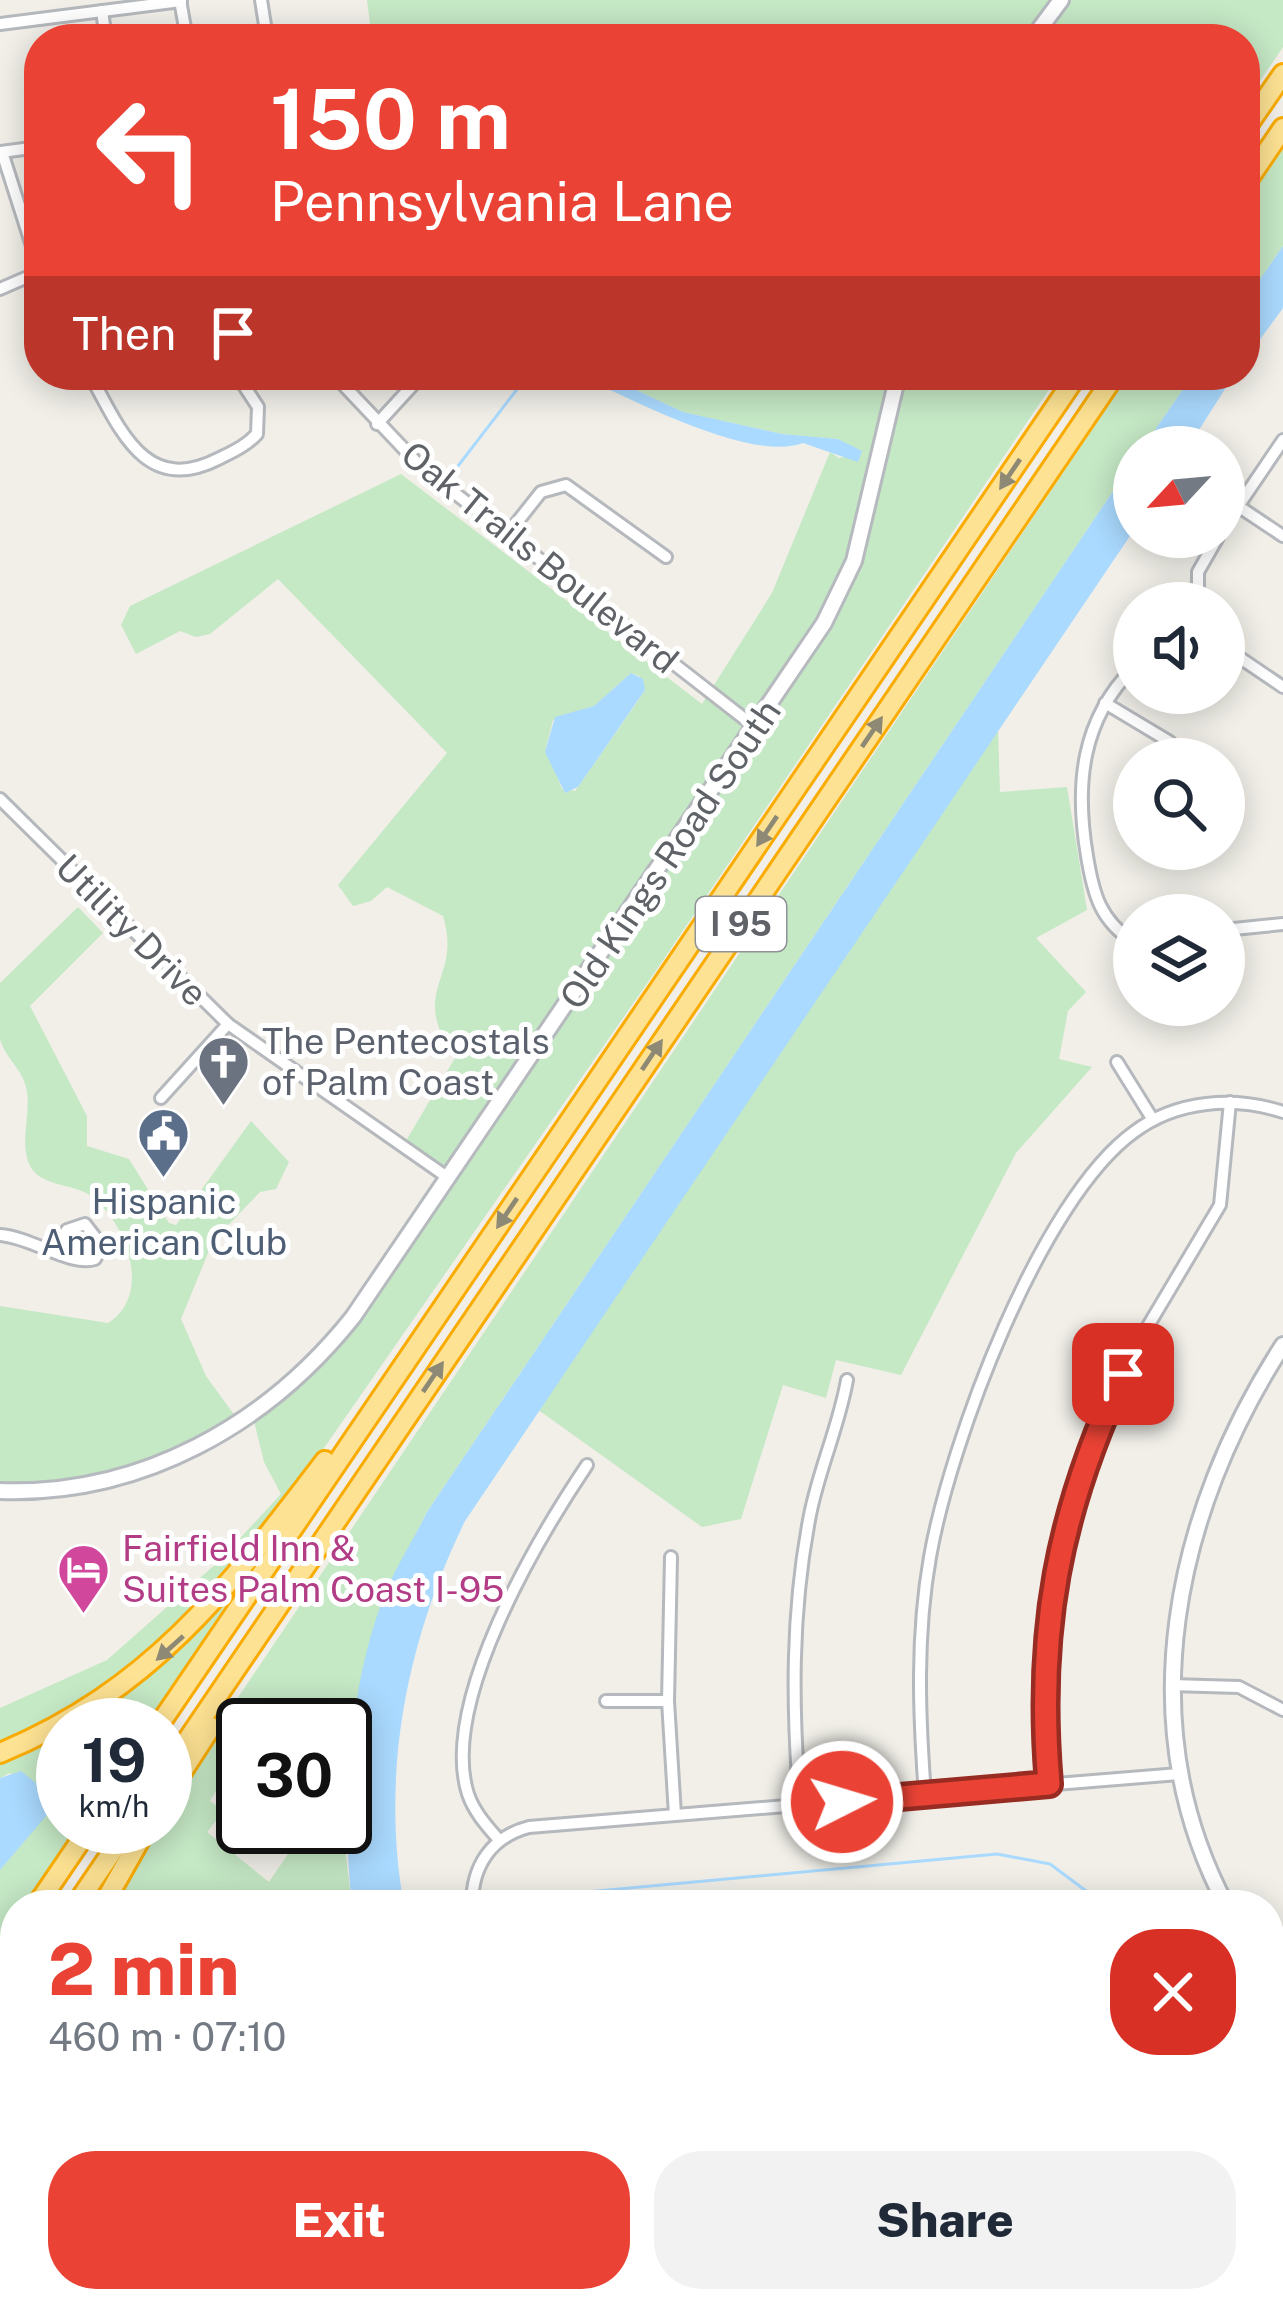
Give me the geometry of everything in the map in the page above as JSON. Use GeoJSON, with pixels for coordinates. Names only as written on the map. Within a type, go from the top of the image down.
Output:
{"type":"FeatureCollection","features":[{"type":"Feature","properties":{"kind":"highway"},"geometry":{"type":"LineString","coordinates":[[1260,107],[1283,74]]}},
{"type":"Feature","properties":{"kind":"highway"},"geometry":{"type":"LineString","coordinates":[[1260,162],[1283,128]]}},
{"type":"Feature","properties":{"kind":"highway","name":"I 95"},"geometry":{"type":"LineString","coordinates":[[178,1698],[1067,390]]}},
{"type":"Feature","properties":{"kind":"highway","name":"I 95"},"geometry":{"type":"LineString","coordinates":[[192,1733],[1105,390]]}},
{"type":"Feature","properties":{"kind":"highway"},"geometry":{"type":"LineString","coordinates":[[0,1754],[100,1702],[175,1644],[380,1399]]}},
{"type":"Feature","properties":{"kind":"highway"},"geometry":{"type":"LineString","coordinates":[[192,1757],[356,1510],[367,1474]]}},
{"type":"Feature","properties":{"kind":"highway"},"geometry":{"type":"LineString","coordinates":[[48,1890],[72,1854]]}},
{"type":"Feature","properties":{"kind":"highway"},"geometry":{"type":"LineString","coordinates":[[86,1890],[110,1854]]}},
{"type":"Feature","properties":{"kind":"highway"},"geometry":{"type":"LineString","coordinates":[[111,1890],[132,1854]]}},
{"type":"Feature","properties":{"kind":"street"},"geometry":{"type":"LineString","coordinates":[[0,23],[180,1]]}},
{"type":"Feature","properties":{"kind":"street"},"geometry":{"type":"LineString","coordinates":[[103,11],[104,24]]}},
{"type":"Feature","properties":{"kind":"street"},"geometry":{"type":"LineString","coordinates":[[1,152],[24,223]]}},
{"type":"Feature","properties":{"kind":"street"},"geometry":{"type":"LineString","coordinates":[[99,390],[139,453],[157,467],[179,472],[209,464],[257,434],[259,407],[247,390]]}},
{"type":"Feature","properties":{"kind":"street","name":"Oak Trails Boulevard"},"geometry":{"type":"LineString","coordinates":[[347,390],[377,424],[507,535],[755,728]]}},
{"type":"Feature","properties":{"kind":"street"},"geometry":{"type":"LineString","coordinates":[[377,424],[408,390]]}},
{"type":"Feature","properties":{"kind":"street","name":"Old Kings Road South"},"geometry":{"type":"LineString","coordinates":[[0,1492],[96,1483],[181,1455],[227,1432],[331,1346],[805,655],[854,561],[894,390]]}},
{"type":"Feature","properties":{"kind":"street"},"geometry":{"type":"LineString","coordinates":[[1245,496],[1283,440]]}},
{"type":"Feature","properties":{"kind":"street"},"geometry":{"type":"LineString","coordinates":[[507,535],[538,494],[566,485],[666,557]]}},
{"type":"Feature","properties":{"kind":"street"},"geometry":{"type":"LineString","coordinates":[[1245,511],[1283,536]]}},
{"type":"Feature","properties":{"kind":"street"},"geometry":{"type":"LineString","coordinates":[[1245,661],[1283,687]]}},
{"type":"Feature","properties":{"kind":"street"},"geometry":{"type":"LineString","coordinates":[[1113,693],[1083,758],[1082,828],[1098,905],[1113,920]]}},
{"type":"Feature","properties":{"kind":"street"},"geometry":{"type":"LineString","coordinates":[[1105,703],[1163,738]]}},
{"type":"Feature","properties":{"kind":"street","name":"Utility Drive"},"geometry":{"type":"LineString","coordinates":[[0,799],[228,1024],[447,1178]]}},
{"type":"Feature","properties":{"kind":"street"},"geometry":{"type":"LineString","coordinates":[[1245,928],[1283,924]]}},
{"type":"Feature","properties":{"kind":"street"},"geometry":{"type":"LineString","coordinates":[[161,1098],[228,1024]]}},
{"type":"Feature","properties":{"kind":"street"},"geometry":{"type":"LineString","coordinates":[[1117,1062],[1153,1120]]}},
{"type":"Feature","properties":{"kind":"street"},"geometry":{"type":"LineString","coordinates":[[1049,1784],[1044,1652],[1065,1526],[1132,1353],[1220,1204],[1230,1102]]}},
{"type":"Feature","properties":{"kind":"street"},"geometry":{"type":"LineString","coordinates":[[925,1795],[919,1687],[922,1607],[939,1514],[958,1447],[998,1344],[1058,1228],[1109,1155],[1153,1120],[1189,1107],[1230,1102],[1283,1112]]}},
{"type":"Feature","properties":{"kind":"street"},"geometry":{"type":"LineString","coordinates":[[0,1234],[86,1262],[102,1246],[85,1224],[67,1230],[54,1249]]}},
{"type":"Feature","properties":{"kind":"street"},"geometry":{"type":"LineString","coordinates":[[1219,1890],[1200,1848],[1179,1774],[1171,1684],[1178,1598],[1225,1456],[1283,1345]]}},
{"type":"Feature","properties":{"kind":"street"},"geometry":{"type":"LineString","coordinates":[[800,1805],[793,1697],[799,1582],[816,1489],[847,1380]]}},
{"type":"Feature","properties":{"kind":"street"},"geometry":{"type":"LineString","coordinates":[[499,1840],[477,1812],[465,1780],[477,1687],[519,1573],[587,1466]]}},
{"type":"Feature","properties":{"kind":"street"},"geometry":{"type":"LineString","coordinates":[[671,1557],[668,1701],[676,1815]]}},
{"type":"Feature","properties":{"kind":"street"},"geometry":{"type":"LineString","coordinates":[[1171,1684],[1247,1688],[1283,1710]]}},
{"type":"Feature","properties":{"kind":"street"},"geometry":{"type":"LineString","coordinates":[[606,1701],[668,1701]]}},
{"type":"Feature","properties":{"kind":"street"},"geometry":{"type":"LineString","coordinates":[[475,1890],[479,1866],[499,1840],[529,1827],[1179,1774]]}},
{"type":"Feature","properties":{"kind":"green space"},"geometry":{"type":"Polygon","coordinates":[[[367,0],[1054,0],[1037,24],[370,24],[367,0]]]}},
{"type":"Feature","properties":{"kind":"green space"},"geometry":{"type":"Polygon","coordinates":[[[1068,0],[1283,0],[1283,47],[1260,81],[1260,24],[1050,24],[1068,0]]]}},
{"type":"Feature","properties":{"kind":"green space"},"geometry":{"type":"Polygon","coordinates":[[[1283,149],[1283,246],[1260,279],[1260,183],[1283,149]]]}},
{"type":"Feature","properties":{"kind":"green space"},"geometry":{"type":"Polygon","coordinates":[[[636,390],[889,390],[851,553],[827,608],[545,1030],[438,1178],[400,1151],[455,1058],[436,1015],[435,999],[447,956],[443,916],[387,887],[371,901],[353,906],[338,885],[447,753],[278,579],[210,634],[196,637],[180,631],[136,654],[121,625],[130,606],[401,474],[702,704],[772,593],[830,452],[839,458],[861,452],[838,439],[782,434],[683,412],[636,390]],[[631,673],[594,706],[553,720],[546,748],[562,789],[575,791],[645,690],[639,676],[631,673]]]}},
{"type":"Feature","properties":{"kind":"green space"},"geometry":{"type":"Polygon","coordinates":[[[901,390],[1049,390],[655,972],[276,1517],[205,1606],[97,1698],[36,1698],[36,1729],[0,1747],[0,1708],[107,1660],[218,1562],[281,1494],[264,1462],[254,1421],[315,1370],[369,1307],[819,644],[867,541],[901,390]]]}},
{"type":"Feature","properties":{"kind":"green space"},"geometry":{"type":"Polygon","coordinates":[[[1119,390],[1183,390],[1158,426],[1113,426],[1113,491],[427,1512],[385,1595],[360,1698],[238,1698],[1119,390]]]}},
{"type":"Feature","properties":{"kind":"green space"},"geometry":{"type":"Polygon","coordinates":[[[998,729],[1000,792],[1067,787],[1087,910],[1036,938],[1086,992],[1068,1011],[1059,1059],[1092,1067],[1016,1153],[901,1375],[836,1360],[826,1398],[783,1385],[741,1519],[702,1527],[537,1409],[998,729]]]}},
{"type":"Feature","properties":{"kind":"green space"},"geometry":{"type":"Polygon","coordinates":[[[78,907],[103,933],[30,1006],[87,1116],[87,1146],[129,1159],[169,1223],[176,1225],[251,1121],[289,1162],[276,1189],[260,1192],[213,1241],[181,1319],[206,1376],[235,1416],[152,1458],[91,1478],[30,1485],[0,1482],[0,1306],[108,1323],[122,1311],[132,1278],[124,1241],[104,1208],[83,1192],[39,1176],[28,1161],[26,1087],[0,1039],[0,983],[78,907]]]}},
{"type":"Feature","properties":{"kind":"green space"},"geometry":{"type":"Polygon","coordinates":[[[253,1566],[164,1698],[100,1698],[253,1566]]]}},
{"type":"Feature","properties":{"kind":"green space"},"geometry":{"type":"Polygon","coordinates":[[[216,1731],[216,1791],[210,1801],[216,1805],[216,1821],[207,1832],[216,1839],[216,1854],[234,1854],[269,1882],[288,1854],[346,1854],[350,1890],[117,1890],[137,1854],[192,1854],[192,1767],[216,1731]]]}},
{"type":"Feature","properties":{"kind":"green space"},"geometry":{"type":"Polygon","coordinates":[[[36,1740],[36,1787],[10,1773],[0,1778],[0,1756],[36,1740]]]}},
{"type":"Feature","properties":{"kind":"green space"},"geometry":{"type":"Polygon","coordinates":[[[36,1827],[36,1854],[59,1854],[34,1890],[0,1890],[0,1870],[36,1827]]]}},
{"type":"Feature","properties":{"kind":"water"},"geometry":{"type":"Polygon","coordinates":[[[1283,246],[1283,308],[1260,339],[1260,279],[1283,246]]]}},
{"type":"Feature","properties":{"kind":"water"},"geometry":{"type":"Polygon","coordinates":[[[611,390],[636,390],[683,412],[782,434],[838,439],[862,451],[858,462],[803,443],[753,444],[611,390]]]}},
{"type":"Feature","properties":{"kind":"water"},"geometry":{"type":"Polygon","coordinates":[[[1183,390],[1224,390],[1201,426],[1158,426],[1183,390]]]}},
{"type":"Feature","properties":{"kind":"water"},"geometry":{"type":"Polygon","coordinates":[[[1113,491],[1115,558],[465,1521],[428,1613],[404,1708],[395,1806],[402,1890],[351,1890],[348,1854],[372,1854],[372,1698],[357,1698],[373,1630],[394,1573],[427,1512],[1113,491]]]}},
{"type":"Feature","properties":{"kind":"water"},"geometry":{"type":"Polygon","coordinates":[[[631,673],[643,679],[645,690],[578,787],[565,793],[545,752],[555,717],[594,706],[631,673]]]}},
{"type":"Feature","properties":{"kind":"water"},"geometry":{"type":"Polygon","coordinates":[[[21,1771],[36,1783],[36,1828],[0,1870],[0,1778],[21,1771]]]}},
{"type":"Feature","properties":{"kind":"waterway"},"geometry":{"type":"LineString","coordinates":[[458,466],[516,390]]}},
{"type":"Feature","properties":{"kind":"waterway"},"geometry":{"type":"LineString","coordinates":[[608,1890],[997,1854],[1050,1864],[1085,1890]]}},
{"type":"Feature","properties":{"kind":"place","name":"The Pentecostals of Palm Coast"},"geometry":{"type":"Point","coordinates":[223,1108]}},
{"type":"Feature","properties":{"kind":"place","name":"Hispanic American Club"},"geometry":{"type":"Point","coordinates":[164,1179]}},
{"type":"Feature","properties":{"kind":"place","name":"Fairfield Inn & Suites Palm Coast I-95"},"geometry":{"type":"Point","coordinates":[83,1615]}},
{"type":"Feature","properties":{"kind":"route"},"geometry":{"type":"LineString","coordinates":[[842,1802],[1049,1784],[1043,1682],[1052,1582],[1081,1477],[1123,1374]]}}]}
